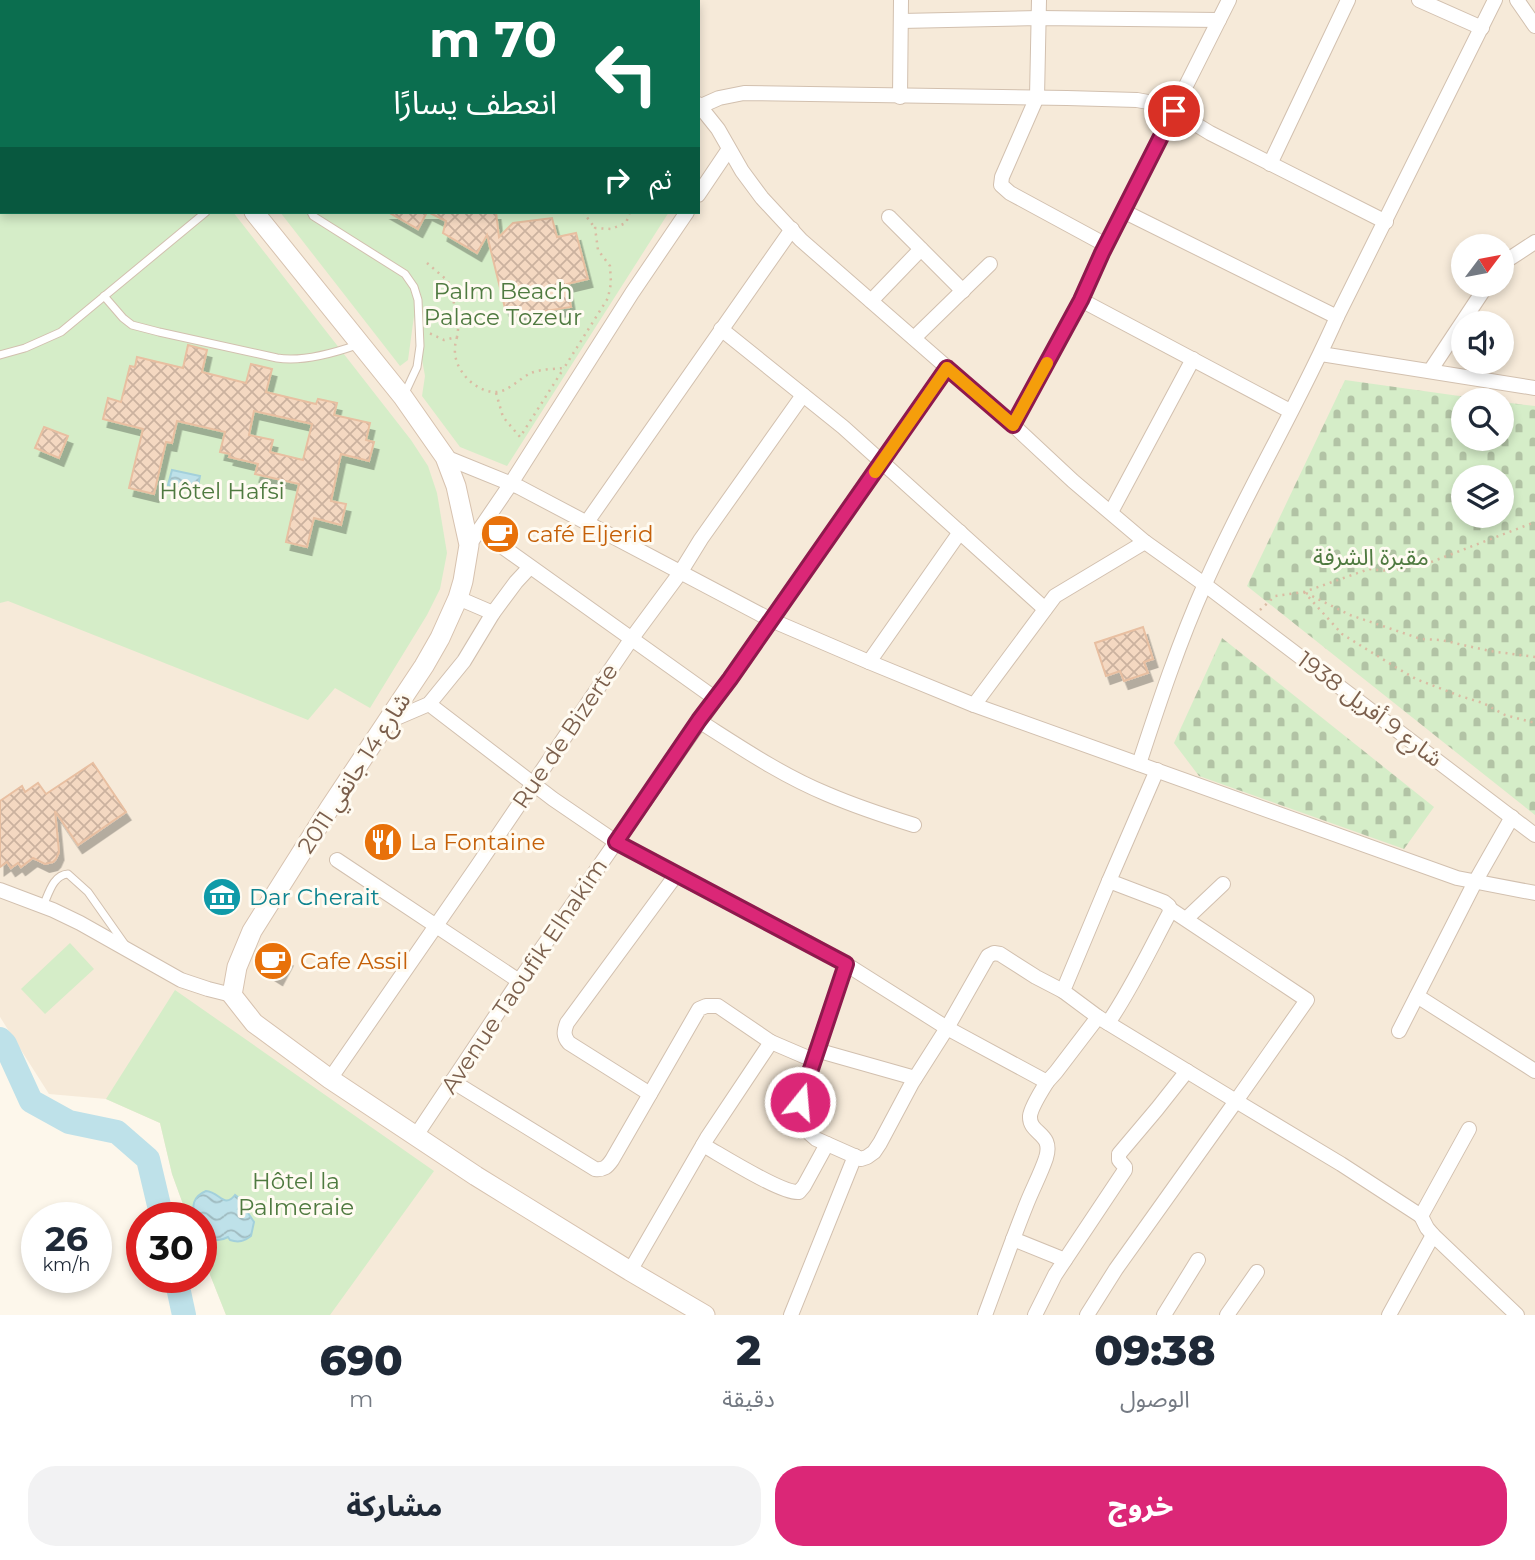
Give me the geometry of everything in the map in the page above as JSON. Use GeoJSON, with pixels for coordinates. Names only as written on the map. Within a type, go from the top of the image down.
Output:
{"type":"FeatureCollection","features":[{"type":"Feature","properties":{"kind":"main road","name":"شارع 14 جانفي 2011"},"geometry":{"type":"LineString","coordinates":[[232,995],[237,967],[252,931],[440,638],[458,598],[474,538],[445,457],[361,343],[256,214]]}},
{"type":"Feature","properties":{"kind":"main road"},"geometry":{"type":"LineString","coordinates":[[232,995],[254,1023],[330,1079],[415,1136],[705,1315]]}},
{"type":"Feature","properties":{"kind":"street"},"geometry":{"type":"LineString","coordinates":[[900,97],[901,0]]}},
{"type":"Feature","properties":{"kind":"street"},"geometry":{"type":"LineString","coordinates":[[1039,0],[1037,97],[1002,177],[1001,185],[1010,193],[1106,245]]}},
{"type":"Feature","properties":{"kind":"street"},"geometry":{"type":"LineString","coordinates":[[1013,425],[1081,300],[1229,0]]}},
{"type":"Feature","properties":{"kind":"street"},"geometry":{"type":"LineString","coordinates":[[1270,164],[1349,0]]}},
{"type":"Feature","properties":{"kind":"street"},"geometry":{"type":"LineString","coordinates":[[1419,0],[1482,28]]}},
{"type":"Feature","properties":{"kind":"street"},"geometry":{"type":"LineString","coordinates":[[1139,764],[1171,669],[1204,584],[1262,465],[1321,354],[1495,0]]}},
{"type":"Feature","properties":{"kind":"street"},"geometry":{"type":"LineString","coordinates":[[1517,0],[1535,26]]}},
{"type":"Feature","properties":{"kind":"street"},"geometry":{"type":"LineString","coordinates":[[901,21],[1039,18],[1219,20]]}},
{"type":"Feature","properties":{"kind":"street"},"geometry":{"type":"LineString","coordinates":[[700,105],[744,93],[1137,100],[1159,104],[1174,111],[1210,133],[1386,222]]}},
{"type":"Feature","properties":{"kind":"street","name":"شارع 9 أفريل 1938"},"geometry":{"type":"LineString","coordinates":[[700,105],[762,198],[801,240],[1013,425],[1073,481],[1145,542],[1535,835]]}},
{"type":"Feature","properties":{"kind":"street"},"geometry":{"type":"LineString","coordinates":[[700,192],[729,149]]}},
{"type":"Feature","properties":{"kind":"street"},"geometry":{"type":"LineString","coordinates":[[1123,211],[1337,317]]}},
{"type":"Feature","properties":{"kind":"street"},"geometry":{"type":"LineString","coordinates":[[686,214],[474,538],[530,567],[716,699]]}},
{"type":"Feature","properties":{"kind":"street"},"geometry":{"type":"LineString","coordinates":[[888,217],[962,291]]}},
{"type":"Feature","properties":{"kind":"street"},"geometry":{"type":"LineString","coordinates":[[587,522],[792,229]]}},
{"type":"Feature","properties":{"kind":"street"},"geometry":{"type":"LineString","coordinates":[[1514,256],[1535,242]]}},
{"type":"Feature","properties":{"kind":"street"},"geometry":{"type":"LineString","coordinates":[[871,301],[921,249]]}},
{"type":"Feature","properties":{"kind":"street"},"geometry":{"type":"LineString","coordinates":[[914,338],[990,264]]}},
{"type":"Feature","properties":{"kind":"street"},"geometry":{"type":"LineString","coordinates":[[1430,371],[1478,298]]}},
{"type":"Feature","properties":{"kind":"street"},"geometry":{"type":"LineString","coordinates":[[1081,300],[1290,411]]}},
{"type":"Feature","properties":{"kind":"street"},"geometry":{"type":"LineString","coordinates":[[721,329],[843,427],[1045,609]]}},
{"type":"Feature","properties":{"kind":"street"},"geometry":{"type":"LineString","coordinates":[[1321,354],[1535,388]]}},
{"type":"Feature","properties":{"kind":"street"},"geometry":{"type":"LineString","coordinates":[[1111,512],[1193,359]]}},
{"type":"Feature","properties":{"kind":"street","name":"Avenue Taoufik Elhakim"},"geometry":{"type":"LineString","coordinates":[[415,1136],[699,720],[947,368]]}},
{"type":"Feature","properties":{"kind":"street","name":"Rue de Bizerte"},"geometry":{"type":"LineString","coordinates":[[330,1079],[632,638],[803,395]]}},
{"type":"Feature","properties":{"kind":"street"},"geometry":{"type":"LineString","coordinates":[[445,457],[519,487],[771,620],[974,705],[1457,878],[1535,893]]}},
{"type":"Feature","properties":{"kind":"street"},"geometry":{"type":"LineString","coordinates":[[869,662],[960,533]]}},
{"type":"Feature","properties":{"kind":"street"},"geometry":{"type":"LineString","coordinates":[[974,705],[1055,596],[1145,542]]}},
{"type":"Feature","properties":{"kind":"street"},"geometry":{"type":"LineString","coordinates":[[387,722],[429,704],[464,661],[493,613],[530,567]]}},
{"type":"Feature","properties":{"kind":"street"},"geometry":{"type":"LineString","coordinates":[[458,598],[493,613]]}},
{"type":"Feature","properties":{"kind":"street"},"geometry":{"type":"LineString","coordinates":[[429,704],[533,784],[616,842],[807,942],[947,1028],[1047,1082]]}},
{"type":"Feature","properties":{"kind":"street"},"geometry":{"type":"LineString","coordinates":[[699,720],[763,762],[825,794],[914,825]]}},
{"type":"Feature","properties":{"kind":"street"},"geometry":{"type":"LineString","coordinates":[[1063,991],[1157,770]]}},
{"type":"Feature","properties":{"kind":"street"},"geometry":{"type":"LineString","coordinates":[[1399,1031],[1475,882],[1512,817]]}},
{"type":"Feature","properties":{"kind":"street"},"geometry":{"type":"LineString","coordinates":[[337,860],[519,981]]}},
{"type":"Feature","properties":{"kind":"street"},"geometry":{"type":"LineString","coordinates":[[650,1094],[569,1044],[564,1038],[564,1031],[567,1023],[676,875]]}},
{"type":"Feature","properties":{"kind":"street"},"geometry":{"type":"LineString","coordinates":[[1087,1315],[1116,1269],[1307,1000],[1170,909],[1164,902],[1109,881]]}},
{"type":"Feature","properties":{"kind":"street"},"geometry":{"type":"LineString","coordinates":[[1186,919],[1223,884]]}},
{"type":"Feature","properties":{"kind":"street"},"geometry":{"type":"LineString","coordinates":[[0,890],[80,923],[181,980],[232,995]]}},
{"type":"Feature","properties":{"kind":"street"},"geometry":{"type":"LineString","coordinates":[[985,1315],[1046,1157],[1047,1140],[1034,1127],[1030,1114],[1047,1082],[1103,1020],[1116,1012],[1170,909]]}},
{"type":"Feature","properties":{"kind":"street"},"geometry":{"type":"LineString","coordinates":[[846,964],[800,1102],[808,1132],[817,1139],[861,1159],[874,1152],[983,962],[994,953],[1000,954],[1063,991],[1103,1020],[1341,1164],[1420,1216],[1433,1235],[1517,1315]]}},
{"type":"Feature","properties":{"kind":"street"},"geometry":{"type":"LineString","coordinates":[[1417,996],[1535,1071]]}},
{"type":"Feature","properties":{"kind":"street"},"geometry":{"type":"LineString","coordinates":[[452,1081],[595,1169],[603,1170],[612,1160],[692,1019],[699,1009],[706,1006],[718,1006],[771,1042],[814,1055],[915,1078]]}},
{"type":"Feature","properties":{"kind":"street"},"geometry":{"type":"LineString","coordinates":[[630,1271],[703,1145],[771,1042]]}},
{"type":"Feature","properties":{"kind":"street"},"geometry":{"type":"LineString","coordinates":[[1035,1315],[1055,1275],[1125,1170],[1119,1160],[1119,1154],[1187,1071]]}},
{"type":"Feature","properties":{"kind":"street"},"geometry":{"type":"LineString","coordinates":[[1420,1216],[1469,1129]]}},
{"type":"Feature","properties":{"kind":"street"},"geometry":{"type":"LineString","coordinates":[[703,1145],[793,1193],[799,1192],[804,1186],[827,1144]]}},
{"type":"Feature","properties":{"kind":"street"},"geometry":{"type":"LineString","coordinates":[[791,1315],[855,1156]]}},
{"type":"Feature","properties":{"kind":"street"},"geometry":{"type":"LineString","coordinates":[[1389,1315],[1433,1235]]}},
{"type":"Feature","properties":{"kind":"street"},"geometry":{"type":"LineString","coordinates":[[1013,1239],[1065,1260]]}},
{"type":"Feature","properties":{"kind":"street"},"geometry":{"type":"LineString","coordinates":[[1164,1315],[1199,1260]]}},
{"type":"Feature","properties":{"kind":"street"},"geometry":{"type":"LineString","coordinates":[[1227,1315],[1257,1272]]}},
{"type":"Feature","properties":{"kind":"lane"},"geometry":{"type":"LineString","coordinates":[[0,355],[25,348],[61,332],[204,214]]}},
{"type":"Feature","properties":{"kind":"lane"},"geometry":{"type":"LineString","coordinates":[[312,214],[405,274],[414,287],[418,300],[417,367],[403,397]]}},
{"type":"Feature","properties":{"kind":"lane"},"geometry":{"type":"LineString","coordinates":[[104,296],[132,325],[289,360],[341,350],[361,343]]}},
{"type":"Feature","properties":{"kind":"lane"},"geometry":{"type":"LineString","coordinates":[[43,906],[56,878],[68,874],[89,892],[129,950]]}},
{"type":"Feature","properties":{"kind":"path"},"geometry":{"type":"LineString","coordinates":[[496,393],[503,417],[520,437],[608,298],[610,266],[598,250],[596,228],[585,214]]}},
{"type":"Feature","properties":{"kind":"path"},"geometry":{"type":"LineString","coordinates":[[596,228],[611,229],[626,223],[629,214]]}},
{"type":"Feature","properties":{"kind":"path"},"geometry":{"type":"LineString","coordinates":[[427,263],[449,281],[458,322],[454,350],[458,365],[474,386],[499,392],[531,373],[564,368]]}},
{"type":"Feature","properties":{"kind":"path"},"geometry":{"type":"LineString","coordinates":[[419,328],[444,341],[457,337]]}},
{"type":"Feature","properties":{"kind":"path"},"geometry":{"type":"LineString","coordinates":[[1250,619],[1275,596],[1304,592],[1369,569],[1390,571],[1426,564],[1535,522]]}},
{"type":"Feature","properties":{"kind":"path"},"geometry":{"type":"LineString","coordinates":[[1304,592],[1350,615],[1421,639],[1441,640],[1490,651],[1535,657]]}},
{"type":"Feature","properties":{"kind":"path"},"geometry":{"type":"LineString","coordinates":[[1304,592],[1342,634],[1396,668],[1416,679],[1483,703],[1505,715],[1535,723]]}},
{"type":"Feature","properties":{"kind":"shaded area"},"geometry":{"type":"Polygon","coordinates":[[[700,0],[1535,0],[1535,1315],[226,1315],[217,1292],[217,1202],[182,1202],[172,1174],[160,1123],[106,1099],[49,1094],[0,1017],[0,214],[700,214],[700,0]]]}},
{"type":"Feature","properties":{"kind":"green space","name":"Hôtel Hafsi"},"geometry":{"type":"Polygon","coordinates":[[[0,214],[235,214],[411,440],[428,466],[437,493],[447,553],[440,589],[427,615],[370,708],[335,688],[308,720],[8,601],[0,603],[0,214]]]}},
{"type":"Feature","properties":{"kind":"green space","name":"Palm Beach Palace Tozeur"},"geometry":{"type":"Polygon","coordinates":[[[282,214],[668,214],[507,466],[460,447],[422,396],[425,376],[414,316],[408,360],[400,366],[282,214]]]}},
{"type":"Feature","properties":{"kind":"green space","name":"مقبرة الشرفة"},"geometry":{"type":"Polygon","coordinates":[[[1345,380],[1451,395],[1451,451],[1514,451],[1514,403],[1535,406],[1535,815],[1247,586],[1345,380]]]}},
{"type":"Feature","properties":{"kind":"green space"},"geometry":{"type":"Polygon","coordinates":[[[1222,638],[1434,807],[1404,849],[1199,776],[1174,743],[1222,638]]]}},
{"type":"Feature","properties":{"kind":"green space"},"geometry":{"type":"Polygon","coordinates":[[[70,943],[94,969],[45,1014],[21,989],[70,943]]]}},
{"type":"Feature","properties":{"kind":"green space","name":"Hôtel la Palmeraie"},"geometry":{"type":"Polygon","coordinates":[[[175,990],[434,1171],[330,1315],[226,1315],[217,1292],[217,1202],[182,1202],[172,1174],[160,1123],[106,1099],[175,990]]]}},
{"type":"Feature","properties":{"kind":"water"},"geometry":{"type":"Polygon","coordinates":[[[172,470],[200,476],[197,491],[168,485],[172,470]]]}},
{"type":"Feature","properties":{"kind":"water"},"geometry":{"type":"Polygon","coordinates":[[[211,1192],[225,1200],[235,1195],[243,1201],[238,1209],[248,1213],[254,1222],[251,1236],[236,1241],[228,1237],[217,1240],[217,1202],[195,1202],[202,1193],[211,1192]]]}},
{"type":"Feature","properties":{"kind":"building","name":"Palm Beach Palace Tozeur"},"geometry":{"type":"Polygon","coordinates":[[[392,214],[426,214],[418,229],[392,214]]]}},
{"type":"Feature","properties":{"kind":"building","name":"Palm Beach Palace Tozeur"},"geometry":{"type":"Polygon","coordinates":[[[432,214],[496,214],[499,237],[513,223],[552,218],[557,237],[576,233],[588,279],[567,284],[571,307],[520,315],[505,308],[487,235],[477,253],[443,233],[446,221],[432,214]]]}},
{"type":"Feature","properties":{"kind":"building"},"geometry":{"type":"Polygon","coordinates":[[[188,345],[207,350],[202,372],[246,383],[251,364],[272,369],[266,392],[316,404],[318,399],[337,403],[334,415],[370,423],[366,440],[374,442],[369,461],[341,454],[331,501],[346,504],[341,525],[314,518],[307,547],[286,542],[299,484],[255,474],[258,464],[220,452],[225,432],[177,421],[172,443],[166,442],[154,494],[129,488],[143,429],[103,419],[108,398],[121,402],[130,366],[135,367],[137,357],[183,368],[188,345]],[[254,411],[249,435],[273,440],[270,452],[303,460],[312,424],[254,411]]]}},
{"type":"Feature","properties":{"kind":"building"},"geometry":{"type":"Polygon","coordinates":[[[44,427],[68,436],[59,458],[35,448],[44,427]]]}},
{"type":"Feature","properties":{"kind":"building"},"geometry":{"type":"Polygon","coordinates":[[[1143,627],[1153,659],[1144,662],[1148,673],[1124,681],[1120,671],[1106,676],[1095,643],[1143,627]]]}},
{"type":"Feature","properties":{"kind":"building"},"geometry":{"type":"Polygon","coordinates":[[[93,763],[126,812],[78,845],[55,811],[59,852],[56,859],[45,864],[33,858],[21,867],[18,863],[11,868],[7,862],[0,867],[0,801],[22,786],[25,792],[38,783],[46,794],[93,763]]]}},
{"type":"Feature","properties":{"kind":"building","name":"Cafe Assil"},"geometry":{"type":"Polygon","coordinates":[[[268,943],[288,958],[278,977],[257,964],[268,943]]]}},
{"type":"Feature","properties":{"kind":"waterway"},"geometry":{"type":"LineString","coordinates":[[0,1039],[5,1044],[31,1101],[69,1122],[117,1132],[148,1159],[158,1202]]}},
{"type":"Feature","properties":{"kind":"waterway"},"geometry":{"type":"LineString","coordinates":[[179,1293],[184,1315]]}},
{"type":"Feature","properties":{"kind":"slow traffic"},"geometry":{"type":"LineString","coordinates":[[875,472],[947,368],[1013,425],[1047,363]]}},
{"type":"Feature","properties":{"kind":"place","name":"café Eljerid"},"geometry":{"type":"Point","coordinates":[500,534]}},
{"type":"Feature","properties":{"kind":"place","name":"La Fontaine"},"geometry":{"type":"Point","coordinates":[383,842]}},
{"type":"Feature","properties":{"kind":"place","name":"Dar Cherait"},"geometry":{"type":"Point","coordinates":[222,897]}},
{"type":"Feature","properties":{"kind":"place","name":"Cafe Assil"},"geometry":{"type":"Point","coordinates":[273,961]}},
{"type":"Feature","properties":{"kind":"route"},"geometry":{"type":"LineString","coordinates":[[800,1102],[846,964],[616,842],[947,368],[1013,425],[1081,300],[1174,111]]}}]}
